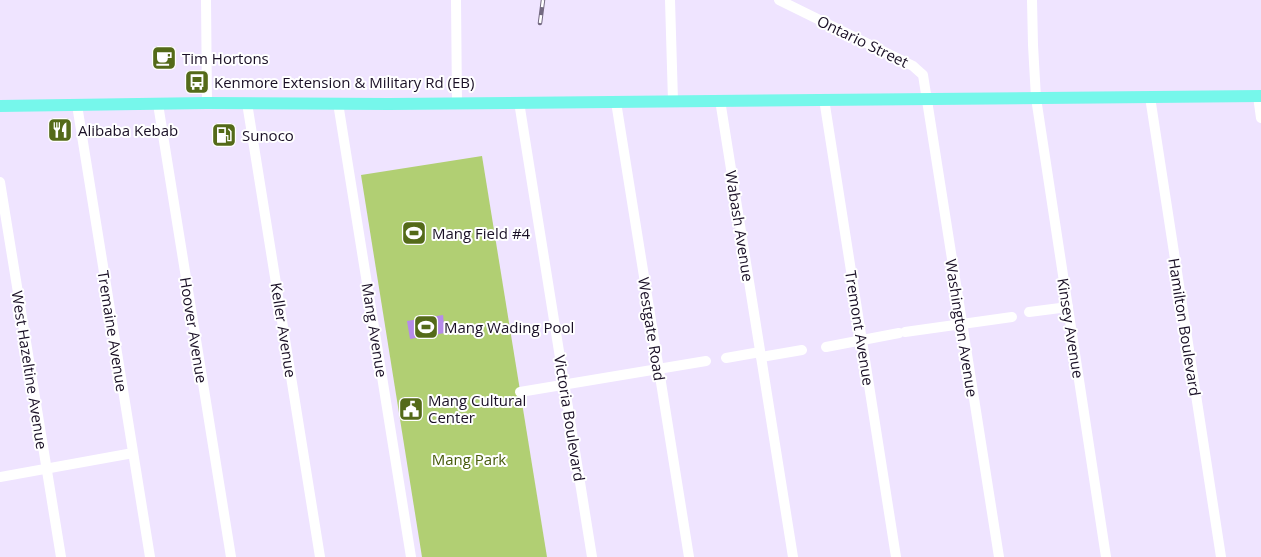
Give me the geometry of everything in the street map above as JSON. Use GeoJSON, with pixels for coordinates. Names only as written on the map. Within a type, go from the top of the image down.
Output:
{"type":"FeatureCollection","features":[{"type":"Feature","properties":{"kind":"main road"},"geometry":{"type":"LineString","coordinates":[[0,106],[1259,96]]}},
{"type":"Feature","properties":{"kind":"street"},"geometry":{"type":"LineString","coordinates":[[206,0],[207,103]]}},
{"type":"Feature","properties":{"kind":"street"},"geometry":{"type":"LineString","coordinates":[[456,0],[457,103]]}},
{"type":"Feature","properties":{"kind":"street"},"geometry":{"type":"LineString","coordinates":[[670,0],[673,101]]}},
{"type":"Feature","properties":{"kind":"street","name":"Ontario Street"},"geometry":{"type":"LineString","coordinates":[[779,0],[913,66],[923,75],[926,99]]}},
{"type":"Feature","properties":{"kind":"street","name":"Kinsey Avenue"},"geometry":{"type":"LineString","coordinates":[[1032,0],[1032,45],[1036,98],[1106,557]]}},
{"type":"Feature","properties":{"kind":"street"},"geometry":{"type":"LineString","coordinates":[[1259,96],[1261,118]]}},
{"type":"Feature","properties":{"kind":"street","name":"Hamilton Boulevard"},"geometry":{"type":"LineString","coordinates":[[1150,97],[1221,557]]}},
{"type":"Feature","properties":{"kind":"street","name":"Tremont Avenue"},"geometry":{"type":"LineString","coordinates":[[824,99],[896,557]]}},
{"type":"Feature","properties":{"kind":"street","name":"Washington Avenue"},"geometry":{"type":"LineString","coordinates":[[926,99],[999,557]]}},
{"type":"Feature","properties":{"kind":"street","name":"Wabash Avenue"},"geometry":{"type":"LineString","coordinates":[[720,100],[793,557]]}},
{"type":"Feature","properties":{"kind":"street","name":"Victoria Boulevard"},"geometry":{"type":"LineString","coordinates":[[519,102],[592,557]]}},
{"type":"Feature","properties":{"kind":"street","name":"Westgate Road"},"geometry":{"type":"LineString","coordinates":[[616,102],[689,557]]}},
{"type":"Feature","properties":{"kind":"street","name":"Keller Avenue"},"geometry":{"type":"LineString","coordinates":[[247,103],[320,557]]}},
{"type":"Feature","properties":{"kind":"street","name":"Mang Avenue"},"geometry":{"type":"LineString","coordinates":[[338,103],[411,557]]}},
{"type":"Feature","properties":{"kind":"street","name":"Hoover Avenue"},"geometry":{"type":"LineString","coordinates":[[158,104],[231,557]]}},
{"type":"Feature","properties":{"kind":"street","name":"Tremaine Avenue"},"geometry":{"type":"LineString","coordinates":[[77,105],[150,557]]}},
{"type":"Feature","properties":{"kind":"street","name":"West Hazeltine Avenue"},"geometry":{"type":"LineString","coordinates":[[0,182],[61,557]]}},
{"type":"Feature","properties":{"kind":"street"},"geometry":{"type":"LineString","coordinates":[[1029,312],[1068,306]]}},
{"type":"Feature","properties":{"kind":"street"},"geometry":{"type":"LineString","coordinates":[[826,347],[1012,316]]}},
{"type":"Feature","properties":{"kind":"street"},"geometry":{"type":"LineString","coordinates":[[726,358],[802,350]]}},
{"type":"Feature","properties":{"kind":"street"},"geometry":{"type":"LineString","coordinates":[[520,392],[706,361]]}},
{"type":"Feature","properties":{"kind":"street"},"geometry":{"type":"LineString","coordinates":[[0,477],[133,453]]}},
{"type":"Feature","properties":{"kind":"green space","name":"Mang Park"},"geometry":{"type":"Polygon","coordinates":[[[482,156],[547,557],[422,557],[361,175],[482,156]]]}},
{"type":"Feature","properties":{"kind":"shaded area","name":"Mang Wading Pool"},"geometry":{"type":"Polygon","coordinates":[[[443,315],[445,333],[410,339],[407,321],[443,315]]]}},
{"type":"Feature","properties":{"kind":"railway"},"geometry":{"type":"LineString","coordinates":[[540,23],[543,0]]}},
{"type":"Feature","properties":{"kind":"place","name":"Tim Hortons"},"geometry":{"type":"Point","coordinates":[164,58]}},
{"type":"Feature","properties":{"kind":"place","name":"Kenmore Extension & Military Rd (EB)"},"geometry":{"type":"Point","coordinates":[197,82]}},
{"type":"Feature","properties":{"kind":"place","name":"Alibaba Kebab"},"geometry":{"type":"Point","coordinates":[60,130]}},
{"type":"Feature","properties":{"kind":"place","name":"Sunoco"},"geometry":{"type":"Point","coordinates":[224,135]}},
{"type":"Feature","properties":{"kind":"place","name":"Mang Field #4"},"geometry":{"type":"Point","coordinates":[414,233]}},
{"type":"Feature","properties":{"kind":"place","name":"Mang Wading Pool"},"geometry":{"type":"Point","coordinates":[426,327]}},
{"type":"Feature","properties":{"kind":"place","name":"Mang Cultural Center"},"geometry":{"type":"Point","coordinates":[411,409]}}]}
